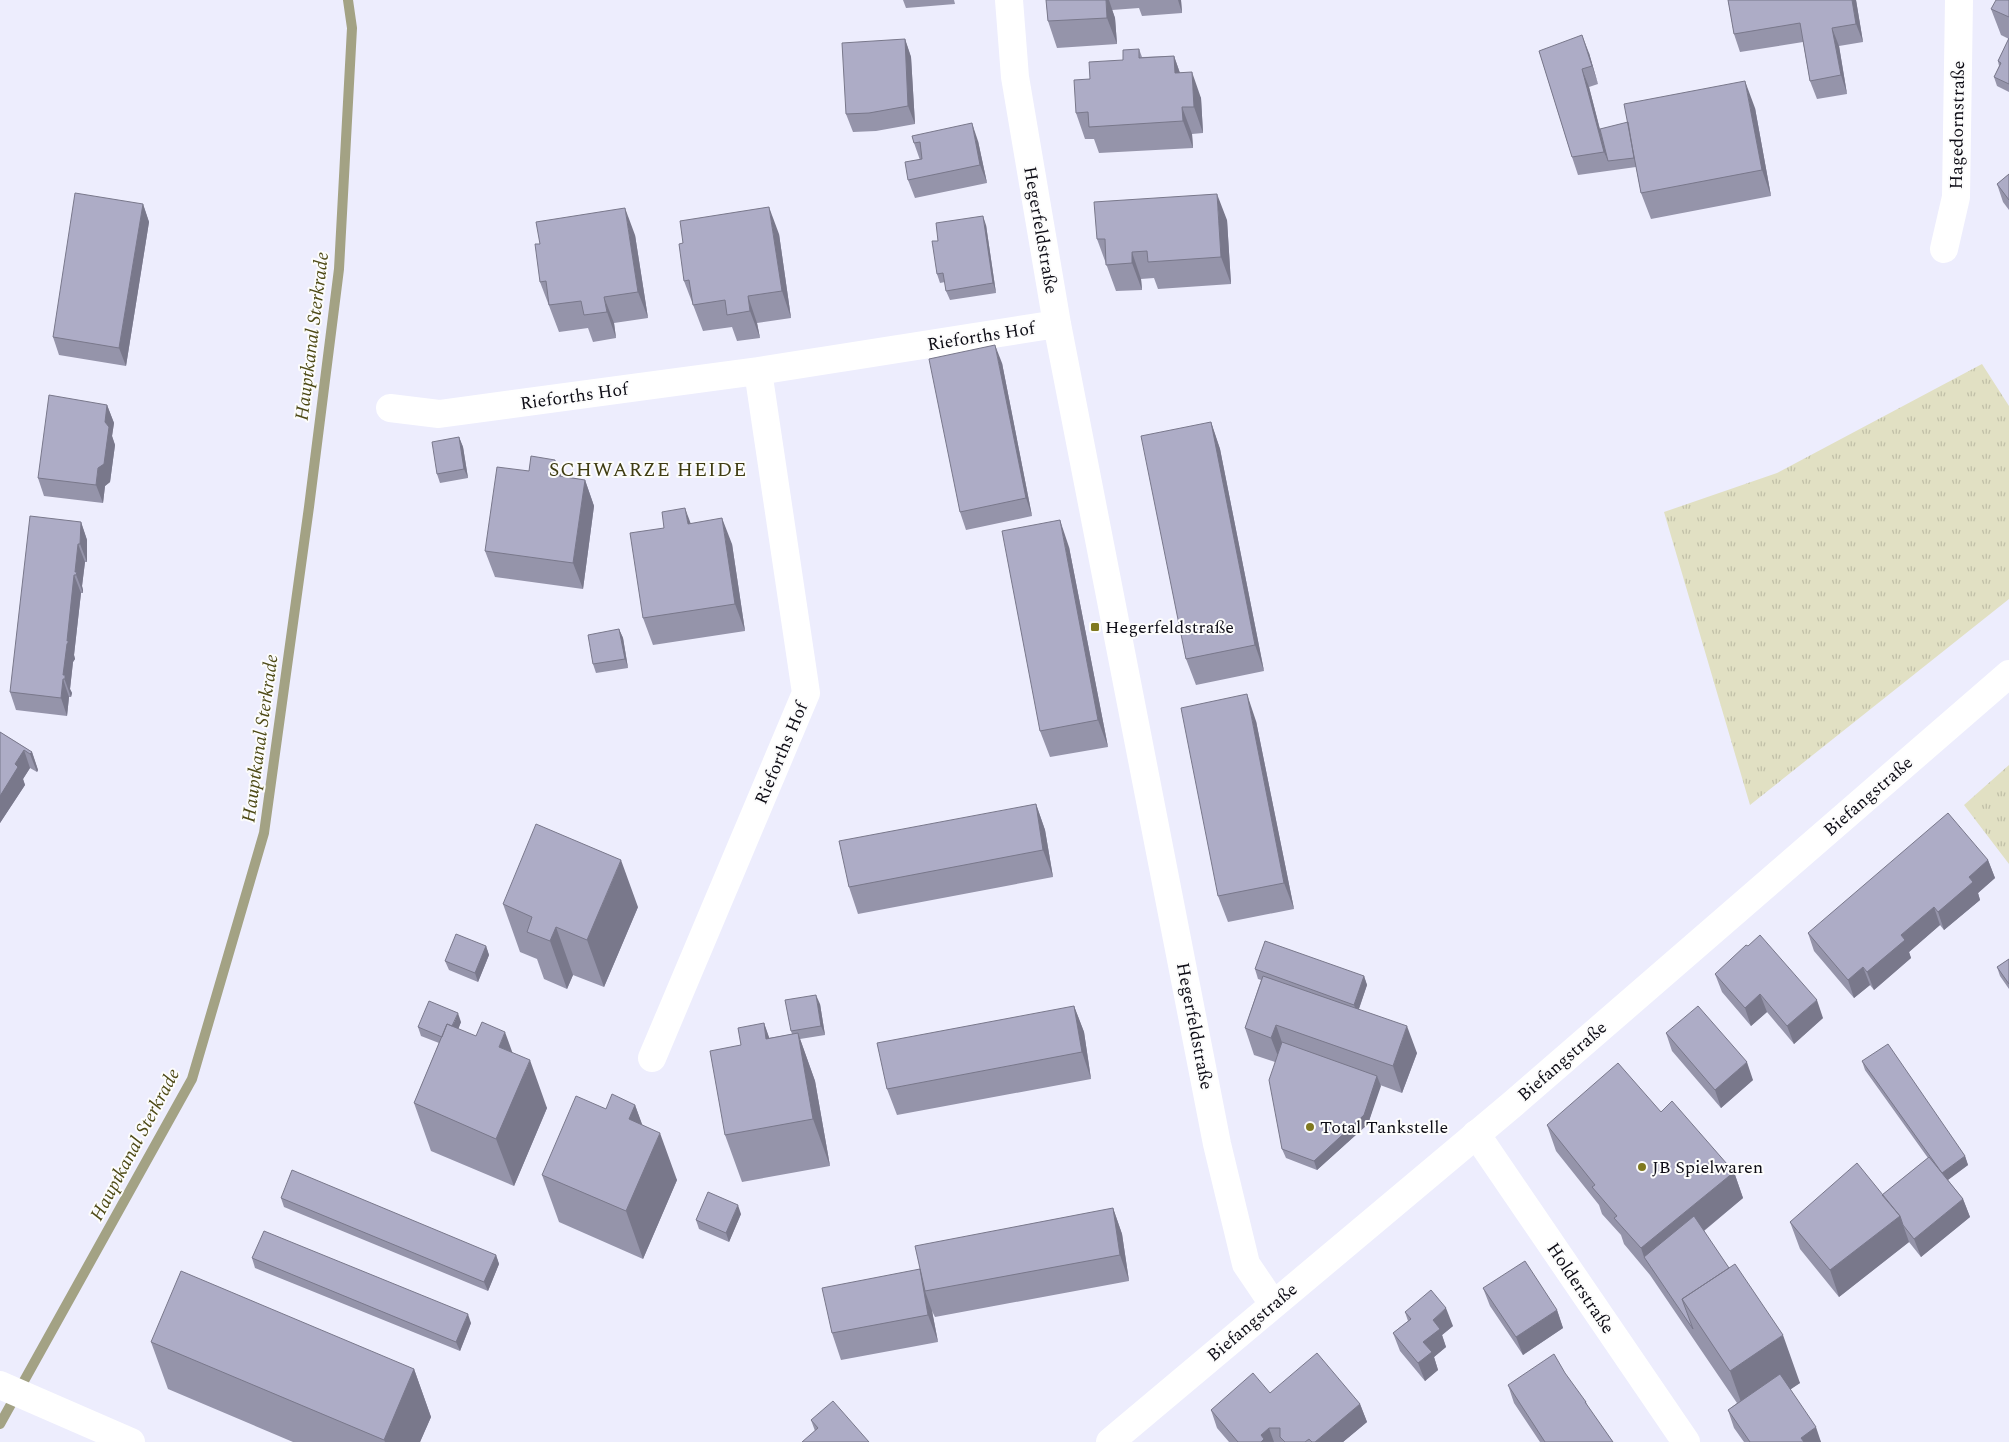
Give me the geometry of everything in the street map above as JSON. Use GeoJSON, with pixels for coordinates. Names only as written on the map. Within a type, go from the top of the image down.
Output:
{"type":"FeatureCollection","features":[{"type":"Feature","properties":{"kind":"street","name":"Hegerfeldstraße"},"geometry":{"type":"LineString","coordinates":[[1009,0],[1015,77],[1056,324],[1217,1144],[1246,1264],[1273,1304]]}},
{"type":"Feature","properties":{"kind":"street","name":"Hagedornstraße"},"geometry":{"type":"LineString","coordinates":[[1944,249],[1956,196],[1958,0]]}},
{"type":"Feature","properties":{"kind":"street","name":"Rieforths Hof"},"geometry":{"type":"LineString","coordinates":[[390,408],[439,414],[758,371],[1056,324]]}},
{"type":"Feature","properties":{"kind":"street","name":"Rieforths Hof"},"geometry":{"type":"LineString","coordinates":[[652,1058],[806,693],[758,371]]}},
{"type":"Feature","properties":{"kind":"street","name":"Biefangstraße"},"geometry":{"type":"LineString","coordinates":[[1110,1442],[1476,1134],[2009,674]]}},
{"type":"Feature","properties":{"kind":"street","name":"Holderstraße"},"geometry":{"type":"LineString","coordinates":[[1476,1134],[1686,1442]]}},
{"type":"Feature","properties":{"kind":"street"},"geometry":{"type":"LineString","coordinates":[[0,1385],[35,1402],[131,1442]]}},
{"type":"Feature","properties":{"kind":"green space"},"geometry":{"type":"Polygon","coordinates":[[[1982,364],[2009,406],[2009,599],[1750,805],[1664,512],[1777,473],[1982,364]]]}},
{"type":"Feature","properties":{"kind":"green space"},"geometry":{"type":"Polygon","coordinates":[[[2009,765],[2009,864],[1964,805],[2009,765]]]}},
{"type":"Feature","properties":{"kind":"building"},"geometry":{"type":"Polygon","coordinates":[[[1046,0],[1106,0],[1107,18],[1048,21],[1046,0]]]}},
{"type":"Feature","properties":{"kind":"building"},"geometry":{"type":"Polygon","coordinates":[[[1728,0],[1852,0],[1856,24],[1832,28],[1841,75],[1810,81],[1800,23],[1734,34],[1728,0]]]}},
{"type":"Feature","properties":{"kind":"building"},"geometry":{"type":"Polygon","coordinates":[[[1996,0],[2009,0],[2009,17],[1991,9],[1996,0]]]}},
{"type":"Feature","properties":{"kind":"building"},"geometry":{"type":"Polygon","coordinates":[[[1582,35],[1592,66],[1582,69],[1604,152],[1572,157],[1539,51],[1582,35]]]}},
{"type":"Feature","properties":{"kind":"building"},"geometry":{"type":"Polygon","coordinates":[[[2009,38],[2009,84],[1994,77],[2001,63],[1998,61],[2009,38]]]}},
{"type":"Feature","properties":{"kind":"building"},"geometry":{"type":"Polygon","coordinates":[[[905,39],[908,106],[869,113],[846,114],[842,43],[905,39]]]}},
{"type":"Feature","properties":{"kind":"building"},"geometry":{"type":"Polygon","coordinates":[[[1139,49],[1139,58],[1174,56],[1175,73],[1192,72],[1194,107],[1182,107],[1183,121],[1089,127],[1088,112],[1076,113],[1074,80],[1090,79],[1089,62],[1123,60],[1123,50],[1139,49]]]}},
{"type":"Feature","properties":{"kind":"building"},"geometry":{"type":"Polygon","coordinates":[[[1745,81],[1762,170],[1641,193],[1624,104],[1745,81]]]}},
{"type":"Feature","properties":{"kind":"building"},"geometry":{"type":"Polygon","coordinates":[[[1628,122],[1634,158],[1608,161],[1600,129],[1628,122]]]}},
{"type":"Feature","properties":{"kind":"building"},"geometry":{"type":"Polygon","coordinates":[[[972,123],[980,165],[908,180],[905,162],[922,159],[920,142],[914,143],[912,136],[972,123]]]}},
{"type":"Feature","properties":{"kind":"building"},"geometry":{"type":"Polygon","coordinates":[[[2009,174],[2009,200],[1997,184],[2009,174]]]}},
{"type":"Feature","properties":{"kind":"building"},"geometry":{"type":"Polygon","coordinates":[[[75,193],[143,204],[119,348],[53,337],[75,193]]]}},
{"type":"Feature","properties":{"kind":"building"},"geometry":{"type":"Polygon","coordinates":[[[1217,194],[1221,257],[1148,262],[1147,251],[1132,252],[1132,263],[1106,265],[1105,239],[1097,239],[1094,202],[1217,194]]]}},
{"type":"Feature","properties":{"kind":"building"},"geometry":{"type":"Polygon","coordinates":[[[769,207],[782,291],[748,296],[750,311],[727,315],[725,300],[693,305],[689,280],[684,281],[679,244],[683,243],[680,221],[769,207]]]}},
{"type":"Feature","properties":{"kind":"building"},"geometry":{"type":"Polygon","coordinates":[[[625,208],[638,292],[604,297],[607,312],[584,315],[581,301],[549,305],[546,281],[540,282],[535,244],[540,244],[536,222],[625,208]]]}},
{"type":"Feature","properties":{"kind":"building"},"geometry":{"type":"Polygon","coordinates":[[[983,216],[993,283],[946,291],[943,273],[937,274],[932,241],[938,241],[936,223],[983,216]]]}},
{"type":"Feature","properties":{"kind":"building"},"geometry":{"type":"Polygon","coordinates":[[[995,345],[1026,498],[960,512],[929,359],[995,345]]]}},
{"type":"Feature","properties":{"kind":"building"},"geometry":{"type":"Polygon","coordinates":[[[49,395],[107,405],[105,422],[109,427],[104,464],[98,468],[96,485],[38,478],[49,395]]]}},
{"type":"Feature","properties":{"kind":"building"},"geometry":{"type":"Polygon","coordinates":[[[1211,422],[1255,645],[1186,659],[1141,436],[1211,422]]]}},
{"type":"Feature","properties":{"kind":"building"},"geometry":{"type":"Polygon","coordinates":[[[459,437],[464,469],[437,474],[432,442],[459,437]]]}},
{"type":"Feature","properties":{"kind":"building"},"geometry":{"type":"Polygon","coordinates":[[[531,456],[555,460],[553,475],[585,480],[573,563],[485,551],[497,467],[529,471],[531,456]]]}},
{"type":"Feature","properties":{"kind":"building"},"geometry":{"type":"Polygon","coordinates":[[[685,508],[688,524],[722,518],[735,604],[643,618],[630,533],[664,528],[662,512],[685,508]]]}},
{"type":"Feature","properties":{"kind":"building"},"geometry":{"type":"Polygon","coordinates":[[[30,516],[81,522],[80,544],[78,544],[75,572],[77,572],[74,575],[67,641],[69,641],[63,675],[65,675],[65,679],[63,679],[61,698],[10,692],[30,516]]]}},
{"type":"Feature","properties":{"kind":"building"},"geometry":{"type":"Polygon","coordinates":[[[1060,520],[1098,720],[1040,731],[1002,531],[1060,520]]]}},
{"type":"Feature","properties":{"kind":"building"},"geometry":{"type":"Polygon","coordinates":[[[619,629],[625,659],[593,664],[588,635],[619,629]]]}},
{"type":"Feature","properties":{"kind":"building"},"geometry":{"type":"Polygon","coordinates":[[[1247,694],[1284,883],[1218,896],[1181,708],[1247,694]]]}},
{"type":"Feature","properties":{"kind":"building"},"geometry":{"type":"Polygon","coordinates":[[[0,732],[32,752],[30,754],[24,750],[15,764],[18,767],[0,796],[0,732]]]}},
{"type":"Feature","properties":{"kind":"building"},"geometry":{"type":"Polygon","coordinates":[[[1036,804],[1043,850],[849,887],[839,841],[1036,804]]]}},
{"type":"Feature","properties":{"kind":"building"},"geometry":{"type":"Polygon","coordinates":[[[1948,813],[1988,860],[1969,877],[1973,882],[1938,912],[1934,907],[1901,935],[1905,940],[1867,972],[1863,967],[1848,980],[1808,933],[1948,813]]]}},
{"type":"Feature","properties":{"kind":"building"},"geometry":{"type":"Polygon","coordinates":[[[536,824],[621,860],[587,940],[556,927],[550,941],[527,932],[532,917],[503,904],[536,824]]]}},
{"type":"Feature","properties":{"kind":"building"},"geometry":{"type":"Polygon","coordinates":[[[456,934],[486,946],[475,973],[445,961],[456,934]]]}},
{"type":"Feature","properties":{"kind":"building"},"geometry":{"type":"Polygon","coordinates":[[[1760,935],[1817,1000],[1787,1026],[1760,994],[1745,1008],[1715,974],[1746,945],[1748,946],[1760,935]]]}},
{"type":"Feature","properties":{"kind":"building"},"geometry":{"type":"Polygon","coordinates":[[[1265,941],[1364,976],[1354,1005],[1255,969],[1265,941]]]}},
{"type":"Feature","properties":{"kind":"building"},"geometry":{"type":"Polygon","coordinates":[[[2009,959],[2009,984],[1997,967],[2009,959]]]}},
{"type":"Feature","properties":{"kind":"building"},"geometry":{"type":"Polygon","coordinates":[[[1263,976],[1407,1026],[1393,1066],[1276,1025],[1271,1038],[1245,1028],[1263,976]]]}},
{"type":"Feature","properties":{"kind":"building"},"geometry":{"type":"Polygon","coordinates":[[[816,995],[821,1026],[791,1031],[785,1000],[816,995]]]}},
{"type":"Feature","properties":{"kind":"building"},"geometry":{"type":"Polygon","coordinates":[[[429,1001],[458,1013],[452,1026],[447,1024],[442,1037],[418,1027],[429,1001]]]}},
{"type":"Feature","properties":{"kind":"building"},"geometry":{"type":"Polygon","coordinates":[[[1074,1006],[1082,1052],[887,1089],[877,1043],[1074,1006]]]}},
{"type":"Feature","properties":{"kind":"building"},"geometry":{"type":"Polygon","coordinates":[[[1698,1006],[1747,1062],[1715,1090],[1666,1033],[1698,1006]]]}},
{"type":"Feature","properties":{"kind":"building"},"geometry":{"type":"Polygon","coordinates":[[[482,1022],[505,1032],[499,1047],[530,1060],[496,1139],[414,1103],[447,1024],[476,1036],[482,1022]]]}},
{"type":"Feature","properties":{"kind":"building"},"geometry":{"type":"Polygon","coordinates":[[[764,1023],[766,1039],[798,1033],[813,1119],[725,1135],[710,1051],[741,1045],[738,1028],[764,1023]]]}},
{"type":"Feature","properties":{"kind":"building"},"geometry":{"type":"Polygon","coordinates":[[[1282,1042],[1377,1076],[1364,1115],[1314,1161],[1282,1149],[1269,1080],[1282,1042]]]}},
{"type":"Feature","properties":{"kind":"building"},"geometry":{"type":"Polygon","coordinates":[[[1888,1044],[1965,1156],[1942,1173],[1862,1061],[1888,1044]]]}},
{"type":"Feature","properties":{"kind":"building","name":"JB Spielwaren"},"geometry":{"type":"Polygon","coordinates":[[[1618,1063],[1661,1112],[1672,1101],[1734,1172],[1641,1248],[1614,1218],[1617,1216],[1592,1187],[1595,1185],[1547,1125],[1618,1063]]]}},
{"type":"Feature","properties":{"kind":"building"},"geometry":{"type":"Polygon","coordinates":[[[612,1094],[635,1105],[629,1119],[660,1133],[626,1211],[542,1175],[576,1096],[606,1109],[612,1094]]]}},
{"type":"Feature","properties":{"kind":"building"},"geometry":{"type":"Polygon","coordinates":[[[1929,1157],[1963,1199],[1914,1239],[1903,1225],[1900,1216],[1882,1195],[1929,1157]]]}},
{"type":"Feature","properties":{"kind":"building"},"geometry":{"type":"Polygon","coordinates":[[[1857,1163],[1900,1216],[1830,1270],[1790,1222],[1857,1163]]]}},
{"type":"Feature","properties":{"kind":"building"},"geometry":{"type":"Polygon","coordinates":[[[292,1170],[496,1255],[484,1282],[281,1198],[292,1170]]]}},
{"type":"Feature","properties":{"kind":"building"},"geometry":{"type":"Polygon","coordinates":[[[708,1192],[738,1205],[726,1233],[696,1220],[708,1192]]]}},
{"type":"Feature","properties":{"kind":"building"},"geometry":{"type":"Polygon","coordinates":[[[1113,1208],[1120,1255],[925,1291],[915,1246],[1113,1208]]]}},
{"type":"Feature","properties":{"kind":"building"},"geometry":{"type":"Polygon","coordinates":[[[1694,1216],[1729,1268],[1682,1299],[1693,1329],[1644,1257],[1694,1216]]]}},
{"type":"Feature","properties":{"kind":"building"},"geometry":{"type":"Polygon","coordinates":[[[264,1231],[468,1314],[456,1342],[252,1258],[264,1231]]]}},
{"type":"Feature","properties":{"kind":"building"},"geometry":{"type":"Polygon","coordinates":[[[1525,1261],[1557,1310],[1516,1337],[1483,1288],[1525,1261]]]}},
{"type":"Feature","properties":{"kind":"building"},"geometry":{"type":"Polygon","coordinates":[[[1735,1264],[1783,1335],[1730,1371],[1682,1299],[1735,1264]]]}},
{"type":"Feature","properties":{"kind":"building"},"geometry":{"type":"Polygon","coordinates":[[[920,1269],[928,1315],[832,1333],[822,1288],[920,1269]]]}},
{"type":"Feature","properties":{"kind":"building"},"geometry":{"type":"Polygon","coordinates":[[[181,1271],[414,1369],[384,1440],[151,1342],[181,1271]]]}},
{"type":"Feature","properties":{"kind":"building"},"geometry":{"type":"Polygon","coordinates":[[[1431,1290],[1446,1308],[1433,1320],[1440,1329],[1423,1342],[1432,1352],[1418,1363],[1393,1333],[1411,1319],[1405,1312],[1431,1290]]]}},
{"type":"Feature","properties":{"kind":"building"},"geometry":{"type":"Polygon","coordinates":[[[1317,1353],[1360,1404],[1315,1442],[1309,1439],[1305,1442],[1285,1442],[1280,1437],[1280,1428],[1269,1428],[1261,1435],[1264,1439],[1261,1442],[1238,1442],[1211,1410],[1253,1373],[1270,1393],[1317,1353]]]}},
{"type":"Feature","properties":{"kind":"building"},"geometry":{"type":"Polygon","coordinates":[[[1554,1354],[1613,1442],[1545,1442],[1508,1385],[1554,1354]]]}},
{"type":"Feature","properties":{"kind":"building"},"geometry":{"type":"Polygon","coordinates":[[[1780,1374],[1816,1427],[1801,1438],[1804,1442],[1750,1442],[1728,1410],[1780,1374]]]}},
{"type":"Feature","properties":{"kind":"building"},"geometry":{"type":"Polygon","coordinates":[[[833,1401],[869,1442],[802,1442],[818,1428],[811,1420],[833,1401]]]}},
{"type":"Feature","properties":{"kind":"waterway","name":"Hauptkanal Sterkrade"},"geometry":{"type":"LineString","coordinates":[[0,1424],[192,1079],[264,833],[309,507],[339,269],[352,28],[348,0]]}},
{"type":"Feature","properties":{"kind":"place","name":"Hegerfeldstraße"},"geometry":{"type":"Point","coordinates":[1095,627]}},
{"type":"Feature","properties":{"kind":"place","name":"Total Tankstelle"},"geometry":{"type":"Point","coordinates":[1310,1127]}},
{"type":"Feature","properties":{"kind":"place","name":"JB Spielwaren"},"geometry":{"type":"Point","coordinates":[1642,1167]}},
{"type":"Feature","properties":{"kind":"district","name":"SCHWARZE HEIDE"},"geometry":{"type":"Point","coordinates":[648,469]}}]}
